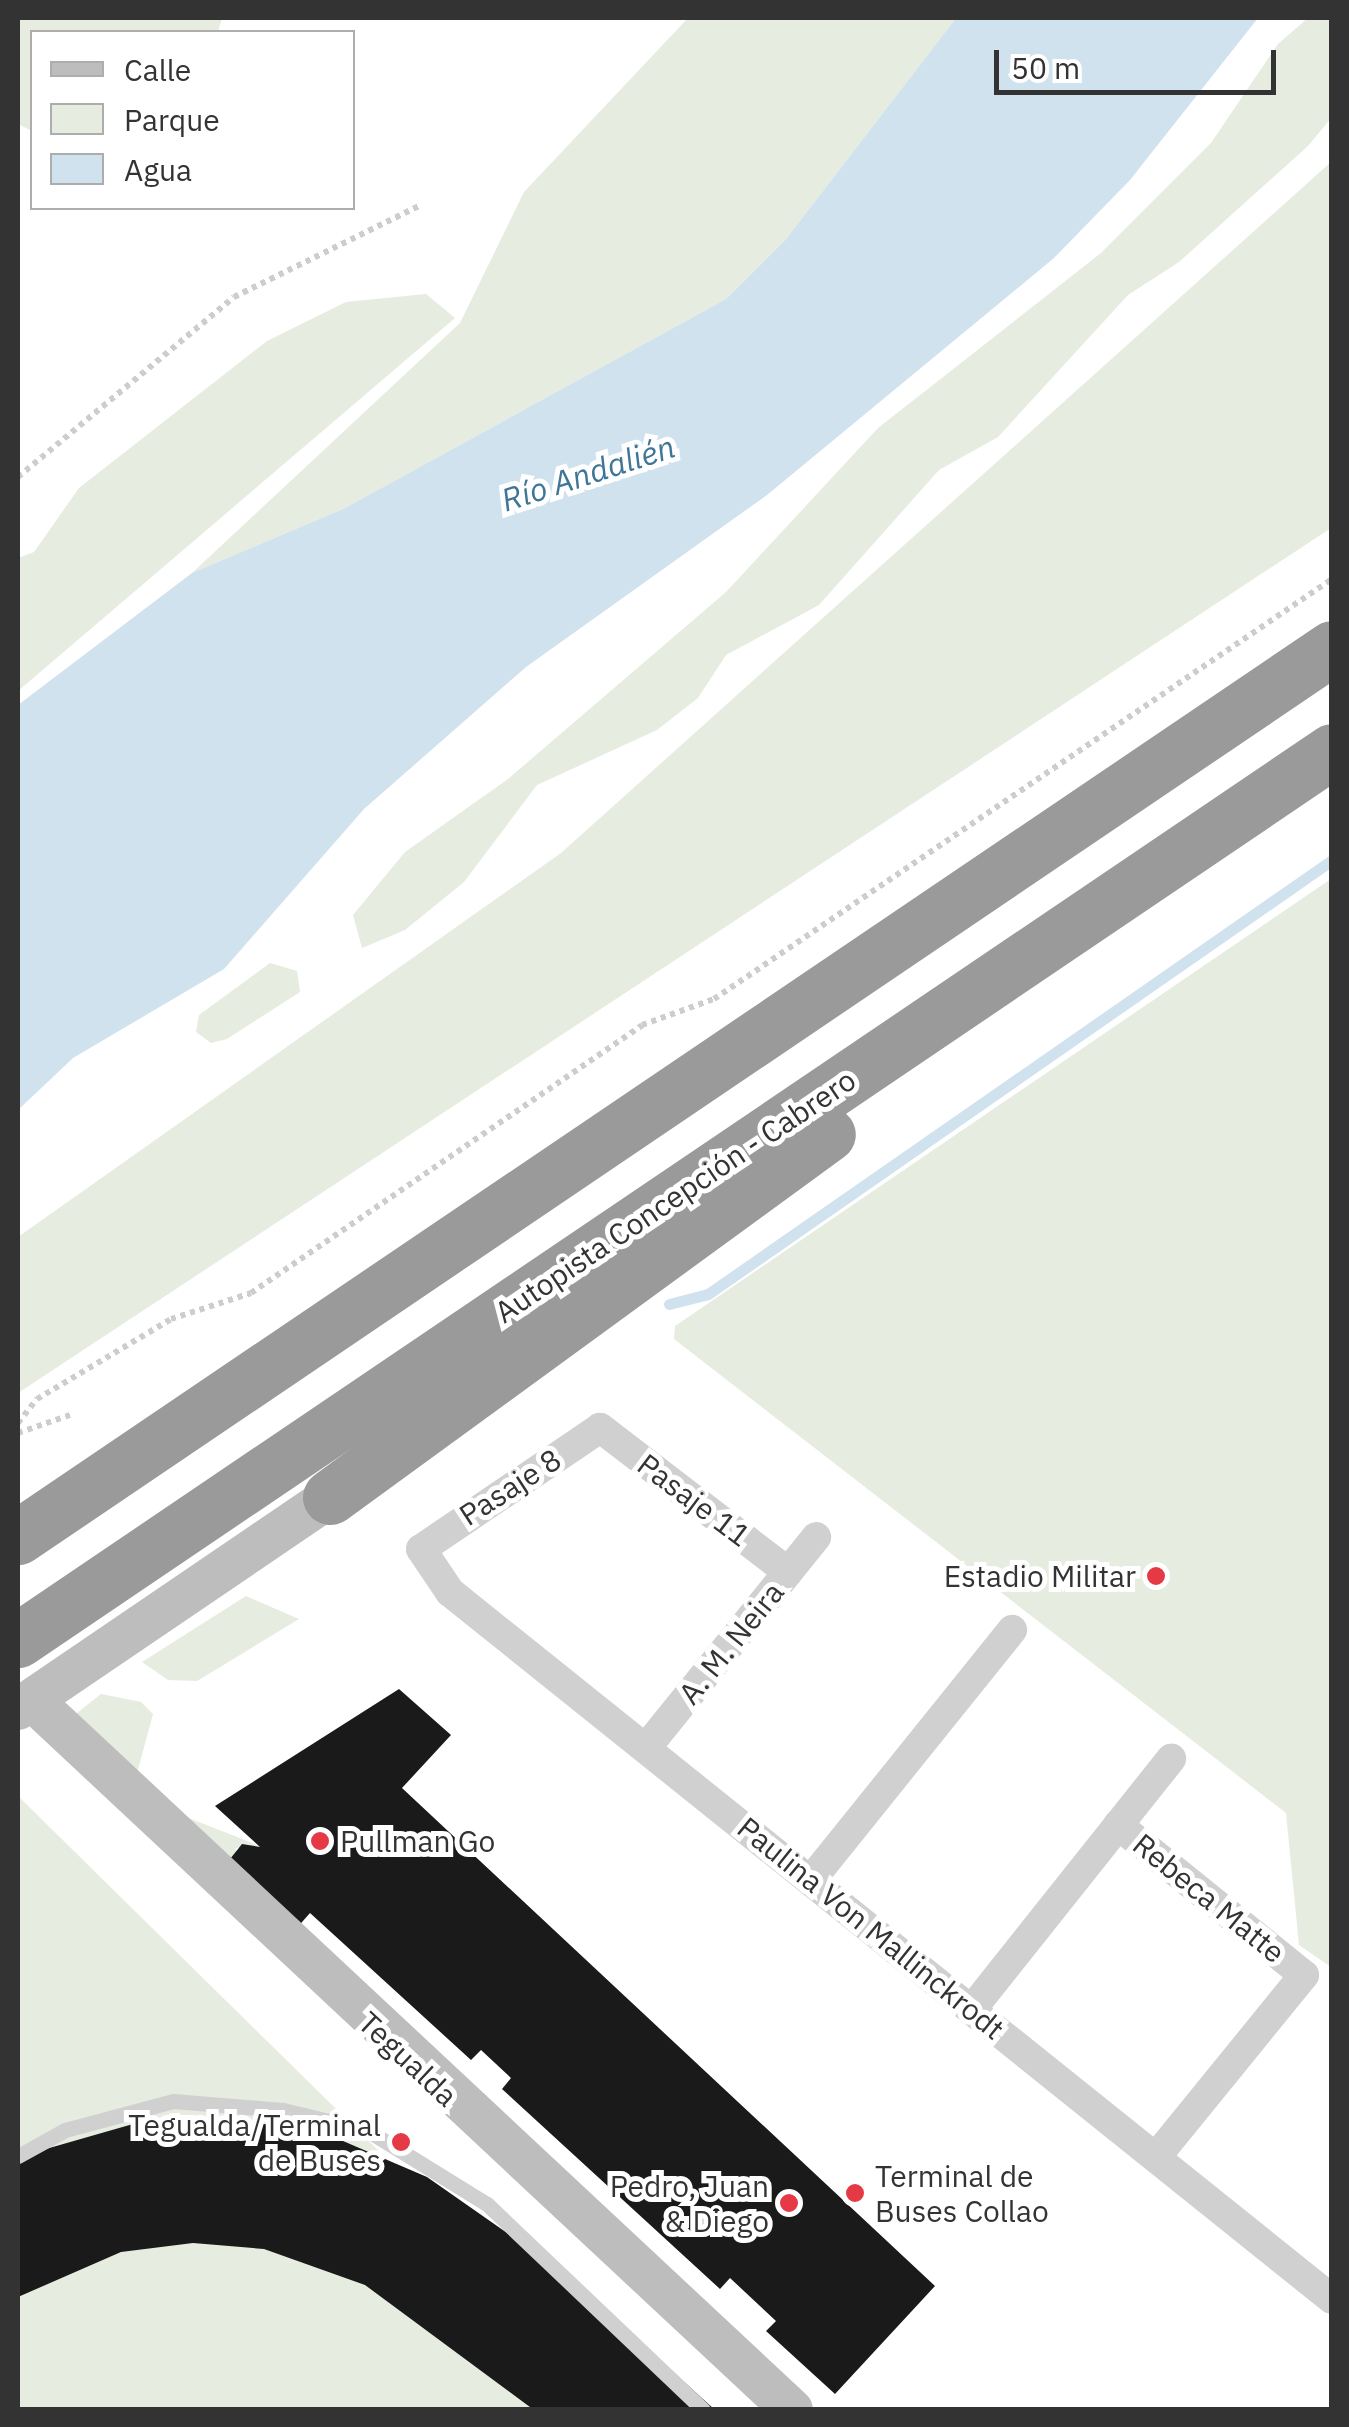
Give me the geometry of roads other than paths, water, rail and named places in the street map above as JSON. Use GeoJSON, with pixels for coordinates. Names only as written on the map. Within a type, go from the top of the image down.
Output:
{"type":"FeatureCollection","features":[{"type":"Feature","properties":{"kind":"highway"},"geometry":{"type":"LineString","coordinates":[[18,1537],[1332,648]]}},
{"type":"Feature","properties":{"kind":"highway","name":"Autopista Concepción - Cabrero"},"geometry":{"type":"LineString","coordinates":[[18,1640],[1332,751]]}},
{"type":"Feature","properties":{"kind":"highway"},"geometry":{"type":"LineString","coordinates":[[330,1497],[861,1110],[1087,917]]}},
{"type":"Feature","properties":{"kind":"street","name":"Pasaje 8"},"geometry":{"type":"LineString","coordinates":[[421,1549],[600,1428]]}},
{"type":"Feature","properties":{"kind":"street","name":"Pasaje 11"},"geometry":{"type":"LineString","coordinates":[[600,1428],[788,1572]]}},
{"type":"Feature","properties":{"kind":"street"},"geometry":{"type":"LineString","coordinates":[[25,1704],[330,1497]]}},
{"type":"Feature","properties":{"kind":"street","name":"A. M. Neira"},"geometry":{"type":"LineString","coordinates":[[646,1748],[816,1537]]}},
{"type":"Feature","properties":{"kind":"street","name":"Paulina Von Mallinckrodt"},"geometry":{"type":"LineString","coordinates":[[421,1549],[450,1592],[1158,2156],[1327,2285]]}},
{"type":"Feature","properties":{"kind":"street"},"geometry":{"type":"LineString","coordinates":[[811,1880],[1012,1630]]}},
{"type":"Feature","properties":{"kind":"street","name":"Tegualda"},"geometry":{"type":"LineString","coordinates":[[25,1704],[792,2410]]}},
{"type":"Feature","properties":{"kind":"street"},"geometry":{"type":"LineString","coordinates":[[972,2009],[1171,1759]]}},
{"type":"Feature","properties":{"kind":"street","name":"Rebeca Matte"},"geometry":{"type":"LineString","coordinates":[[1118,1826],[1304,1975],[1158,2156]]}},
{"type":"Feature","properties":{"kind":"lane"},"geometry":{"type":"LineString","coordinates":[[18,2156],[65,2130],[173,2101],[284,2110],[367,2130],[487,2204],[703,2410]]}},
{"type":"Feature","properties":{"kind":"water","name":"Río Andalién"},"geometry":{"type":"Polygon","coordinates":[[[956,18],[1258,18],[1130,180],[1054,258],[767,495],[526,667],[364,809],[224,969],[73,1058],[18,1110],[18,705],[192,573],[345,508],[726,299],[786,239],[956,18]]]}},
{"type":"Feature","properties":{"kind":"waterway"},"geometry":{"type":"LineString","coordinates":[[669,1304],[708,1294],[1332,860]]}},
{"type":"Feature","properties":{"kind":"place","name":"Estadio Militar"},"geometry":{"type":"Point","coordinates":[1156,1576]}},
{"type":"Feature","properties":{"kind":"place","name":"Pullman Go"},"geometry":{"type":"Point","coordinates":[320,1841]}},
{"type":"Feature","properties":{"kind":"place","name":"Tegualda/Terminal de Buses"},"geometry":{"type":"Point","coordinates":[401,2142]}},
{"type":"Feature","properties":{"kind":"place","name":"Terminal de Buses Collao"},"geometry":{"type":"Point","coordinates":[855,2193]}},
{"type":"Feature","properties":{"kind":"place","name":"Pedro, Juan & Diego"},"geometry":{"type":"Point","coordinates":[789,2203]}}]}
